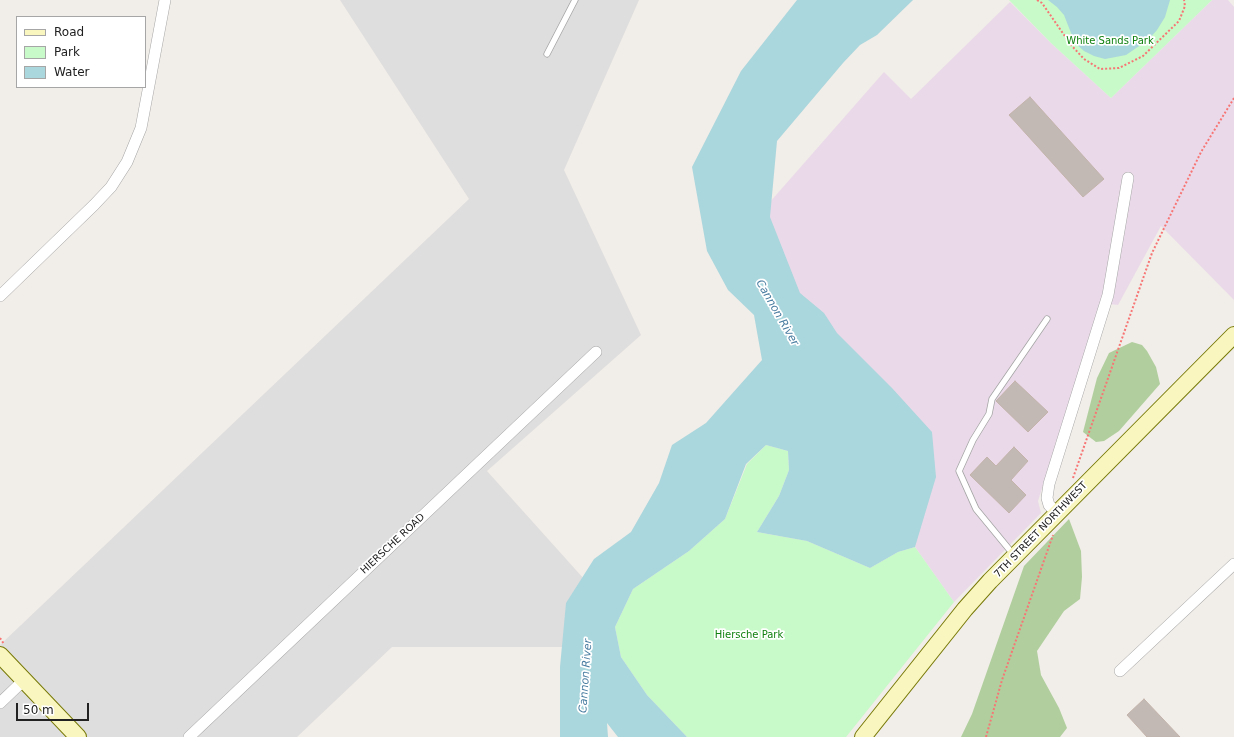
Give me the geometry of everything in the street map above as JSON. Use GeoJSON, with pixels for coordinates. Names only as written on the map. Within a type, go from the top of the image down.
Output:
{"type":"FeatureCollection","features":[{"type":"Feature","properties":{"kind":"street"},"geometry":{"type":"LineString","coordinates":[[0,296],[94,205],[111,187],[127,162],[141,128],[165,0]]}},
{"type":"Feature","properties":{"kind":"street"},"geometry":{"type":"LineString","coordinates":[[1057,513],[1049,505],[1049,484],[1108,296],[1128,178]]}},
{"type":"Feature","properties":{"kind":"street","name":"7TH STREET NORTHWEST"},"geometry":{"type":"LineString","coordinates":[[863,737],[965,609],[1057,513],[1234,335]]}},
{"type":"Feature","properties":{"kind":"street","name":"HIERSCHE ROAD"},"geometry":{"type":"LineString","coordinates":[[189,737],[596,352]]}},
{"type":"Feature","properties":{"kind":"street"},"geometry":{"type":"LineString","coordinates":[[1120,671],[1234,564]]}},
{"type":"Feature","properties":{"kind":"street"},"geometry":{"type":"LineString","coordinates":[[0,655],[23,681],[78,737]]}},
{"type":"Feature","properties":{"kind":"street"},"geometry":{"type":"LineString","coordinates":[[0,703],[23,681]]}},
{"type":"Feature","properties":{"kind":"lane"},"geometry":{"type":"LineString","coordinates":[[547,54],[575,0]]}},
{"type":"Feature","properties":{"kind":"lane"},"geometry":{"type":"LineString","coordinates":[[1015,556],[976,509],[959,471],[973,440],[989,414],[992,399],[1047,319]]}},
{"type":"Feature","properties":{"kind":"path"},"geometry":{"type":"LineString","coordinates":[[1037,0],[1042,3],[1071,45],[1084,59],[1100,69],[1119,68],[1143,56],[1179,21],[1186,6],[1184,0]]}},
{"type":"Feature","properties":{"kind":"path"},"geometry":{"type":"LineString","coordinates":[[1162,230],[1201,152],[1234,98]]}},
{"type":"Feature","properties":{"kind":"shaded area"},"geometry":{"type":"Polygon","coordinates":[[[340,0],[639,0],[564,170],[641,335],[487,471],[593,589],[580,647],[392,647],[297,737],[0,737],[0,645],[469,199],[340,0]]]}},
{"type":"Feature","properties":{"kind":"shaded area"},"geometry":{"type":"Polygon","coordinates":[[[1212,0],[1228,0],[1234,7],[1234,300],[1161,226],[1118,305],[1101,303],[1038,501],[1041,513],[954,602],[915,547],[921,456],[748,227],[884,72],[911,99],[1010,2],[1051,43],[1111,98],[1212,0]]]}},
{"type":"Feature","properties":{"kind":"green space","name":"White Sands Park"},"geometry":{"type":"Polygon","coordinates":[[[1009,0],[1212,0],[1111,98],[1051,43],[1009,0]]]}},
{"type":"Feature","properties":{"kind":"green space"},"geometry":{"type":"Polygon","coordinates":[[[1132,342],[1142,345],[1147,351],[1156,367],[1160,384],[1119,431],[1104,441],[1096,442],[1083,432],[1097,378],[1109,353],[1132,342]]]}},
{"type":"Feature","properties":{"kind":"green space","name":"Hiersche Park"},"geometry":{"type":"Polygon","coordinates":[[[766,445],[788,451],[789,470],[779,496],[757,532],[807,541],[870,568],[898,552],[915,547],[954,602],[846,737],[687,737],[647,695],[621,657],[615,627],[633,589],[689,551],[725,519],[747,464],[766,445]]]}},
{"type":"Feature","properties":{"kind":"green space"},"geometry":{"type":"Polygon","coordinates":[[[1069,519],[1081,551],[1082,577],[1080,599],[1064,611],[1037,651],[1041,675],[1059,708],[1067,728],[1060,737],[961,737],[972,714],[1024,566],[1069,519]]]}},
{"type":"Feature","properties":{"kind":"water","name":"Cannon River"},"geometry":{"type":"Polygon","coordinates":[[[797,0],[913,0],[877,35],[860,45],[777,141],[770,217],[800,293],[824,313],[837,333],[892,388],[932,432],[936,477],[915,547],[898,552],[870,568],[807,541],[757,532],[779,496],[789,470],[788,451],[766,445],[746,464],[725,519],[689,551],[633,589],[615,627],[621,657],[647,695],[687,737],[618,737],[607,723],[608,737],[560,737],[560,667],[566,603],[594,559],[631,532],[659,483],[672,445],[706,423],[762,360],[754,315],[728,290],[707,251],[692,167],[741,71],[797,0]]]}},
{"type":"Feature","properties":{"kind":"water"},"geometry":{"type":"Polygon","coordinates":[[[1048,0],[1170,0],[1165,17],[1157,30],[1148,40],[1126,55],[1105,59],[1084,51],[1075,43],[1064,15],[1048,0]]]}},
{"type":"Feature","properties":{"kind":"building"},"geometry":{"type":"Polygon","coordinates":[[[1030,97],[1104,179],[1083,197],[1009,115],[1030,97]]]}},
{"type":"Feature","properties":{"kind":"building"},"geometry":{"type":"Polygon","coordinates":[[[1015,381],[1048,412],[1028,432],[996,401],[1015,381]]]}},
{"type":"Feature","properties":{"kind":"building"},"geometry":{"type":"Polygon","coordinates":[[[1014,447],[1028,461],[1011,480],[1026,495],[1009,513],[970,475],[987,457],[996,466],[1014,447]]]}},
{"type":"Feature","properties":{"kind":"building"},"geometry":{"type":"Polygon","coordinates":[[[1144,699],[1180,737],[1147,737],[1127,715],[1144,699]]]}}]}
